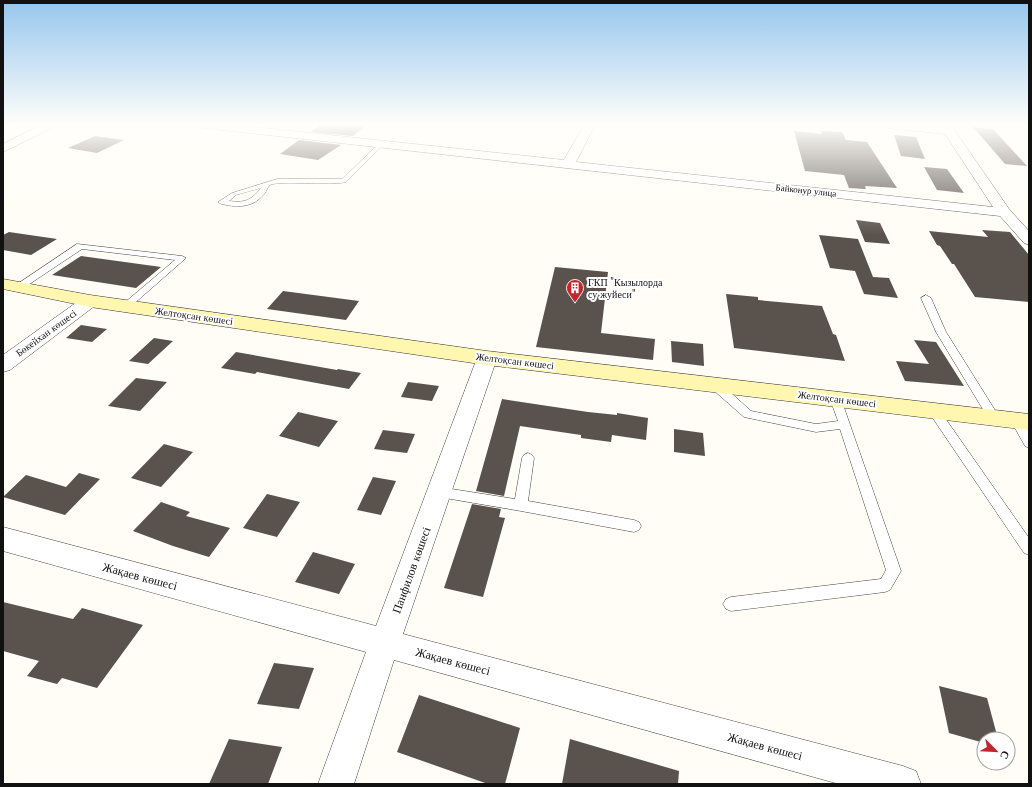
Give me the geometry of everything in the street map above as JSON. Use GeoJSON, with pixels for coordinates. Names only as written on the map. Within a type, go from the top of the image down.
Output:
{"type":"FeatureCollection","features":[{"type":"Feature","properties":{"kind":"street","name":"Байконур улица"},"geometry":{"type":"LineString","coordinates":[[539,162],[1004,212]]}},
{"type":"Feature","properties":{"kind":"street"},"geometry":{"type":"LineString","coordinates":[[970,162],[1004,212],[1029,240]]}},
{"type":"Feature","properties":{"kind":"street","name":"Желтоқсан көшесі"},"geometry":{"type":"LineString","coordinates":[[11,285],[90,301],[487,358],[1023,421]]}},
{"type":"Feature","properties":{"kind":"street","name":"Бөкейхан көшесі"},"geometry":{"type":"LineString","coordinates":[[3,365],[90,301]]}},
{"type":"Feature","properties":{"kind":"street","name":"Панфилов көшесі"},"geometry":{"type":"LineString","coordinates":[[336,784],[385,642],[487,358]]}},
{"type":"Feature","properties":{"kind":"street","name":"Жақаев көшесі"},"geometry":{"type":"LineString","coordinates":[[3,539],[903,784]]}},
{"type":"Feature","properties":{"kind":"lane"},"geometry":{"type":"LineString","coordinates":[[267,184],[256,200],[242,205],[222,202],[234,194],[267,184],[277,181],[344,181],[363,162]]}},
{"type":"Feature","properties":{"kind":"lane"},"geometry":{"type":"LineString","coordinates":[[11,285],[80,246],[182,258],[126,306]]}},
{"type":"Feature","properties":{"kind":"lane"},"geometry":{"type":"LineString","coordinates":[[926,298],[940,332],[994,418]]}},
{"type":"Feature","properties":{"kind":"lane"},"geometry":{"type":"LineString","coordinates":[[715,385],[748,414],[816,428],[844,424]]}},
{"type":"Feature","properties":{"kind":"lane"},"geometry":{"type":"LineString","coordinates":[[731,604],[885,585],[894,571],[836,399]]}},
{"type":"Feature","properties":{"kind":"lane"},"geometry":{"type":"LineString","coordinates":[[934,411],[1029,549]]}},
{"type":"Feature","properties":{"kind":"lane"},"geometry":{"type":"LineString","coordinates":[[1023,421],[1029,443]]}},
{"type":"Feature","properties":{"kind":"lane"},"geometry":{"type":"LineString","coordinates":[[521,505],[528,458]]}},
{"type":"Feature","properties":{"kind":"lane"},"geometry":{"type":"LineString","coordinates":[[439,492],[521,505],[634,526]]}},
{"type":"Feature","properties":{"kind":"building"},"geometry":{"type":"Polygon","coordinates":[[[802,162],[880,162],[897,188],[865,186],[866,189],[849,188],[844,175],[805,171],[802,162]]]}},
{"type":"Feature","properties":{"kind":"building"},"geometry":{"type":"Polygon","coordinates":[[[1003,162],[1023,162],[1027,166],[1005,164],[1003,162]]]}},
{"type":"Feature","properties":{"kind":"building"},"geometry":{"type":"Polygon","coordinates":[[[924,167],[947,169],[964,193],[937,190],[924,167]]]}},
{"type":"Feature","properties":{"kind":"building"},"geometry":{"type":"Polygon","coordinates":[[[856,220],[880,223],[890,244],[865,242],[856,220]]]}},
{"type":"Feature","properties":{"kind":"building"},"geometry":{"type":"Polygon","coordinates":[[[982,230],[1010,232],[1029,255],[1029,302],[975,297],[954,264],[952,264],[940,246],[937,245],[929,231],[988,237],[982,230]]]}},
{"type":"Feature","properties":{"kind":"building"},"geometry":{"type":"Polygon","coordinates":[[[9,232],[57,239],[31,255],[3,250],[3,235],[9,232]]]}},
{"type":"Feature","properties":{"kind":"building"},"geometry":{"type":"Polygon","coordinates":[[[819,235],[858,239],[873,277],[889,278],[898,298],[864,294],[855,271],[830,268],[819,235]]]}},
{"type":"Feature","properties":{"kind":"building"},"geometry":{"type":"Polygon","coordinates":[[[81,256],[161,267],[136,288],[52,275],[81,256]]]}},
{"type":"Feature","properties":{"kind":"building","name":"ГКП \"Кызылорда су жуйеси\""},"geometry":{"type":"Polygon","coordinates":[[[555,267],[608,272],[601,333],[655,339],[653,360],[536,347],[555,267]]]}},
{"type":"Feature","properties":{"kind":"building"},"geometry":{"type":"Polygon","coordinates":[[[283,291],[359,301],[346,320],[267,309],[283,291]]]}},
{"type":"Feature","properties":{"kind":"building"},"geometry":{"type":"Polygon","coordinates":[[[726,294],[758,297],[758,300],[822,306],[833,334],[836,335],[845,361],[734,348],[726,294]]]}},
{"type":"Feature","properties":{"kind":"building"},"geometry":{"type":"Polygon","coordinates":[[[81,325],[107,329],[92,342],[66,338],[81,325]]]}},
{"type":"Feature","properties":{"kind":"building"},"geometry":{"type":"Polygon","coordinates":[[[154,338],[173,341],[148,364],[129,361],[154,338]]]}},
{"type":"Feature","properties":{"kind":"building"},"geometry":{"type":"Polygon","coordinates":[[[914,340],[936,342],[964,386],[905,381],[896,361],[929,364],[914,340]]]}},
{"type":"Feature","properties":{"kind":"building"},"geometry":{"type":"Polygon","coordinates":[[[671,341],[703,344],[704,366],[672,362],[671,341]]]}},
{"type":"Feature","properties":{"kind":"building"},"geometry":{"type":"Polygon","coordinates":[[[236,352],[361,373],[349,389],[257,372],[255,374],[221,368],[236,352]]]}},
{"type":"Feature","properties":{"kind":"building"},"geometry":{"type":"Polygon","coordinates":[[[136,378],[167,382],[140,411],[108,406],[136,378]]]}},
{"type":"Feature","properties":{"kind":"building"},"geometry":{"type":"Polygon","coordinates":[[[408,382],[439,386],[432,401],[401,397],[408,382]]]}},
{"type":"Feature","properties":{"kind":"building"},"geometry":{"type":"Polygon","coordinates":[[[502,399],[588,412],[617,415],[617,413],[648,418],[646,440],[612,435],[611,442],[581,438],[581,435],[520,426],[504,496],[476,491],[502,399]]]}},
{"type":"Feature","properties":{"kind":"building"},"geometry":{"type":"Polygon","coordinates":[[[298,412],[338,421],[319,447],[279,436],[298,412]]]}},
{"type":"Feature","properties":{"kind":"building"},"geometry":{"type":"Polygon","coordinates":[[[674,429],[703,433],[705,456],[674,452],[674,429]]]}},
{"type":"Feature","properties":{"kind":"building"},"geometry":{"type":"Polygon","coordinates":[[[383,430],[415,434],[407,453],[374,449],[383,430]]]}},
{"type":"Feature","properties":{"kind":"building"},"geometry":{"type":"Polygon","coordinates":[[[164,444],[193,452],[161,487],[131,478],[164,444]]]}},
{"type":"Feature","properties":{"kind":"building"},"geometry":{"type":"Polygon","coordinates":[[[79,473],[100,479],[65,515],[3,497],[26,475],[66,487],[79,473]]]}},
{"type":"Feature","properties":{"kind":"building"},"geometry":{"type":"Polygon","coordinates":[[[373,477],[396,481],[381,515],[357,510],[373,477]]]}},
{"type":"Feature","properties":{"kind":"building"},"geometry":{"type":"Polygon","coordinates":[[[267,494],[300,502],[277,537],[243,528],[267,494]]]}},
{"type":"Feature","properties":{"kind":"building"},"geometry":{"type":"Polygon","coordinates":[[[161,502],[190,512],[186,516],[230,528],[209,557],[173,546],[133,531],[161,502]]]}},
{"type":"Feature","properties":{"kind":"building"},"geometry":{"type":"Polygon","coordinates":[[[472,504],[501,509],[499,517],[505,518],[483,597],[444,588],[472,504]]]}},
{"type":"Feature","properties":{"kind":"building"},"geometry":{"type":"Polygon","coordinates":[[[313,552],[355,564],[339,594],[295,582],[313,552]]]}},
{"type":"Feature","properties":{"kind":"building"},"geometry":{"type":"Polygon","coordinates":[[[3,602],[73,619],[82,608],[143,625],[97,688],[62,678],[57,684],[27,676],[39,661],[3,651],[3,602]]]}},
{"type":"Feature","properties":{"kind":"building"},"geometry":{"type":"Polygon","coordinates":[[[274,663],[314,668],[299,709],[257,704],[274,663]]]}},
{"type":"Feature","properties":{"kind":"building"},"geometry":{"type":"Polygon","coordinates":[[[939,686],[987,698],[996,731],[976,731],[976,741],[949,733],[939,686]]]}},
{"type":"Feature","properties":{"kind":"building"},"geometry":{"type":"Polygon","coordinates":[[[419,695],[520,728],[505,784],[488,784],[397,752],[419,695]]]}},
{"type":"Feature","properties":{"kind":"building"},"geometry":{"type":"Polygon","coordinates":[[[229,739],[282,747],[268,784],[209,784],[229,739]]]}},
{"type":"Feature","properties":{"kind":"building"},"geometry":{"type":"Polygon","coordinates":[[[570,739],[679,771],[678,784],[562,784],[570,739]]]}},
{"type":"Feature","properties":{"kind":"place","name":"ГКП \"Кызылорда су жуйеси\""},"geometry":{"type":"Point","coordinates":[575,303]}}]}
